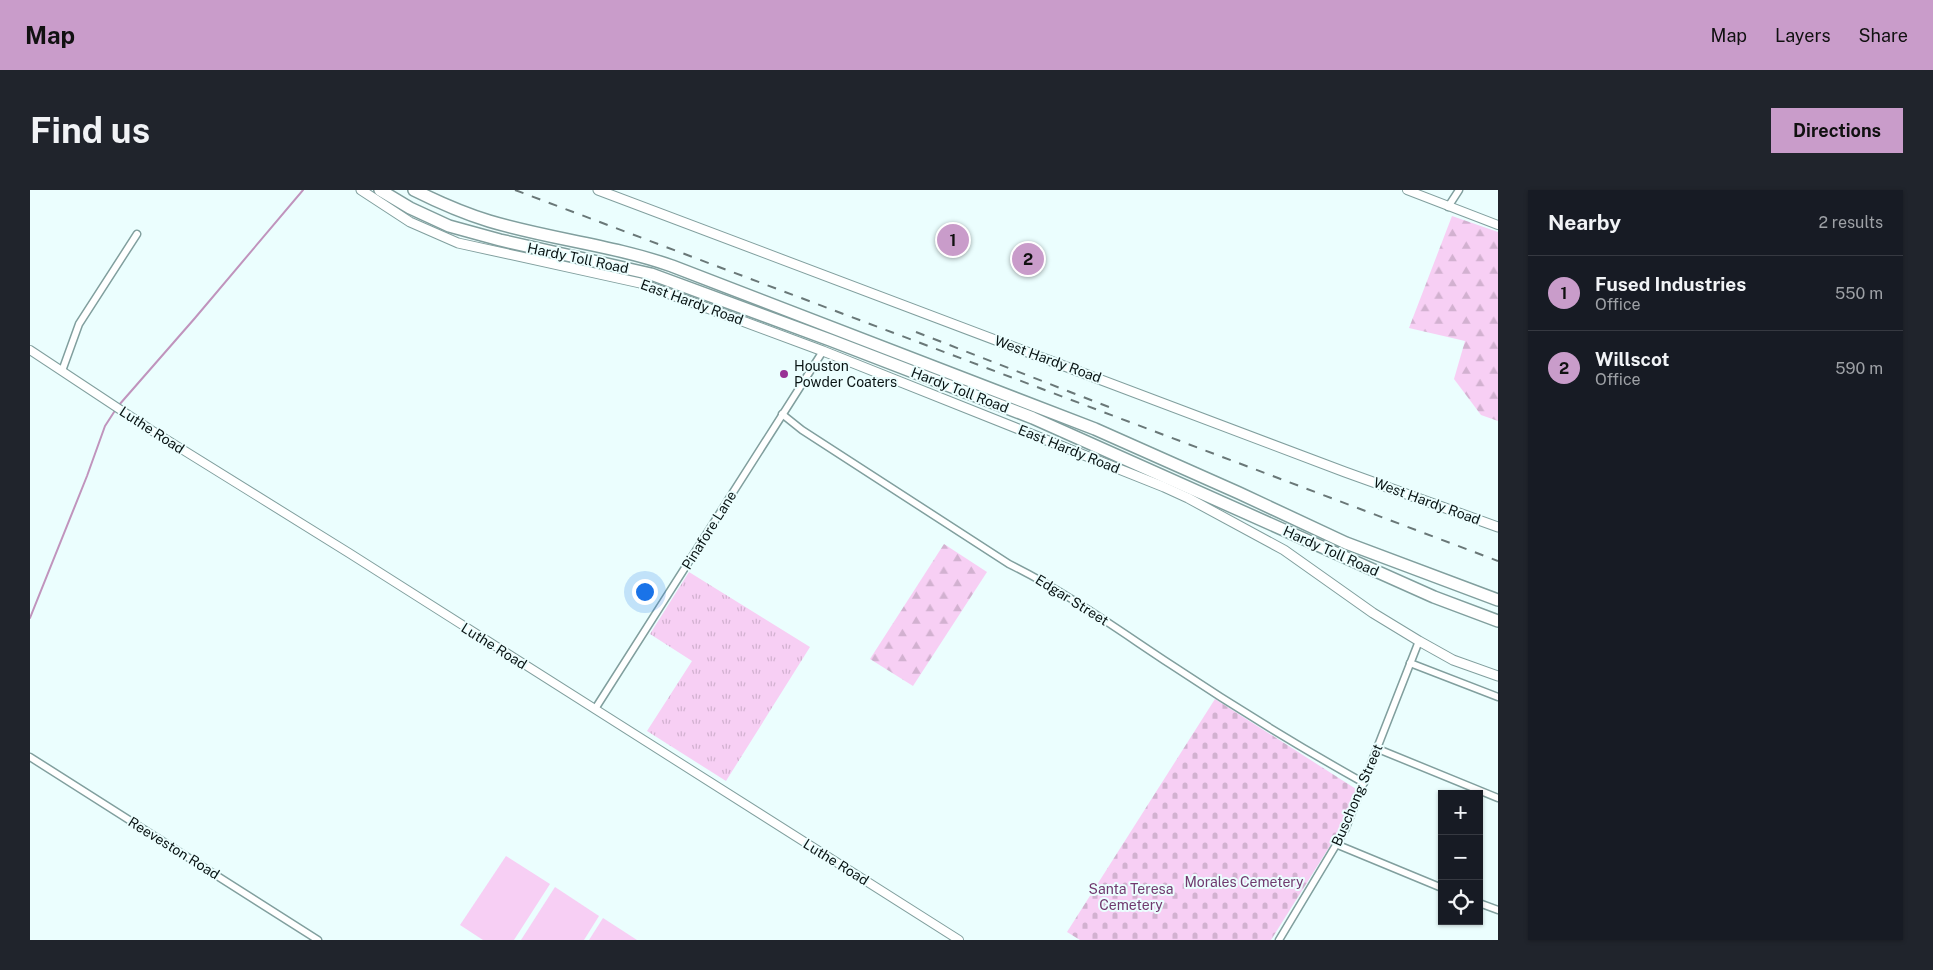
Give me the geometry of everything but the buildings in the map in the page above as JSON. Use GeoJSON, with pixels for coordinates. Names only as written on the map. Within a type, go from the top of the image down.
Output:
{"type":"FeatureCollection","features":[{"type":"Feature","properties":{"kind":"highway","name":"Hardy Toll Road"},"geometry":{"type":"LineString","coordinates":[[380,190],[410,208],[450,226],[500,240],[660,277],[1024,414],[1434,597],[1498,621]]}},
{"type":"Feature","properties":{"kind":"highway","name":"Hardy Toll Road"},"geometry":{"type":"LineString","coordinates":[[414,190],[470,215],[628,253],[672,266],[1095,429],[1239,492],[1346,543],[1498,600]]}},
{"type":"Feature","properties":{"kind":"main road","name":"East Hardy Road"},"geometry":{"type":"LineString","coordinates":[[361,190],[410,222],[458,243],[640,283],[823,351],[1188,498],[1284,550],[1419,642],[1453,660],[1498,676]]}},
{"type":"Feature","properties":{"kind":"main road","name":"West Hardy Road"},"geometry":{"type":"LineString","coordinates":[[598,190],[1324,464],[1498,527]]}},
{"type":"Feature","properties":{"kind":"street"},"geometry":{"type":"LineString","coordinates":[[1407,190],[1498,225]]}},
{"type":"Feature","properties":{"kind":"street"},"geometry":{"type":"LineString","coordinates":[[1448,207],[1459,190]]}},
{"type":"Feature","properties":{"kind":"street"},"geometry":{"type":"LineString","coordinates":[[62,371],[79,324],[137,234]]}},
{"type":"Feature","properties":{"kind":"street","name":"Luthe Road"},"geometry":{"type":"LineString","coordinates":[[30,350],[110,402],[125,414],[959,940]]}},
{"type":"Feature","properties":{"kind":"street","name":"Pinafore Lane"},"geometry":{"type":"LineString","coordinates":[[595,709],[823,351]]}},
{"type":"Feature","properties":{"kind":"street","name":"Edgar Street"},"geometry":{"type":"LineString","coordinates":[[782,414],[802,430],[1009,564],[1043,581],[1172,665],[1328,763],[1364,783]]}},
{"type":"Feature","properties":{"kind":"street","name":"Buschong Street"},"geometry":{"type":"LineString","coordinates":[[1281,939],[1338,844],[1353,814],[1419,642]]}},
{"type":"Feature","properties":{"kind":"street"},"geometry":{"type":"LineString","coordinates":[[1410,663],[1498,697]]}},
{"type":"Feature","properties":{"kind":"street"},"geometry":{"type":"LineString","coordinates":[[1378,749],[1498,798]]}},
{"type":"Feature","properties":{"kind":"street","name":"Reeveston Road"},"geometry":{"type":"LineString","coordinates":[[30,757],[318,940]]}},
{"type":"Feature","properties":{"kind":"street"},"geometry":{"type":"LineString","coordinates":[[1338,844],[1438,886]]}},
{"type":"Feature","properties":{"kind":"street"},"geometry":{"type":"LineString","coordinates":[[1483,904],[1498,910]]}},
{"type":"Feature","properties":{"kind":"green space"},"geometry":{"type":"Polygon","coordinates":[[[1452,216],[1498,232],[1498,421],[1481,415],[1454,379],[1465,341],[1409,328],[1452,216]]]}},
{"type":"Feature","properties":{"kind":"green space"},"geometry":{"type":"Polygon","coordinates":[[[944,544],[987,572],[913,686],[870,659],[944,544]]]}},
{"type":"Feature","properties":{"kind":"green space"},"geometry":{"type":"Polygon","coordinates":[[[689,572],[810,647],[726,781],[647,731],[692,661],[650,634],[689,572]]]}},
{"type":"Feature","properties":{"kind":"green space"},"geometry":{"type":"Polygon","coordinates":[[[1215,699],[1356,789],[1354,801],[1333,841],[1271,940],[1080,940],[1067,932],[1215,699]]]}},
{"type":"Feature","properties":{"kind":"green space"},"geometry":{"type":"Polygon","coordinates":[[[506,856],[550,884],[514,940],[483,940],[460,925],[506,856]]]}},
{"type":"Feature","properties":{"kind":"green space"},"geometry":{"type":"Polygon","coordinates":[[[555,887],[599,916],[584,940],[521,940],[555,887]]]}},
{"type":"Feature","properties":{"kind":"green space"},"geometry":{"type":"Polygon","coordinates":[[[603,918],[637,940],[589,940],[603,918]]]}},
{"type":"Feature","properties":{"kind":"waterway"},"geometry":{"type":"LineString","coordinates":[[119,405],[303,190]]}},
{"type":"Feature","properties":{"kind":"waterway"},"geometry":{"type":"LineString","coordinates":[[30,618],[105,426],[116,409]]}},
{"type":"Feature","properties":{"kind":"railway"},"geometry":{"type":"LineString","coordinates":[[515,190],[1498,561]]}},
{"type":"Feature","properties":{"kind":"railway"},"geometry":{"type":"LineString","coordinates":[[916,332],[1114,409]]}},
{"type":"Feature","properties":{"kind":"place","name":"Fused Industries"},"geometry":{"type":"Point","coordinates":[953,240]}},
{"type":"Feature","properties":{"kind":"place","name":"Willscot"},"geometry":{"type":"Point","coordinates":[1028,259]}},
{"type":"Feature","properties":{"kind":"place","name":"Houston Powder Coaters"},"geometry":{"type":"Point","coordinates":[784,374]}},
{"type":"Feature","properties":{"kind":"park label","name":"Morales Cemetery"},"geometry":{"type":"Point","coordinates":[1244,882]}},
{"type":"Feature","properties":{"kind":"park label","name":"Santa Teresa Cemetery"},"geometry":{"type":"Point","coordinates":[1131,898]}}]}
